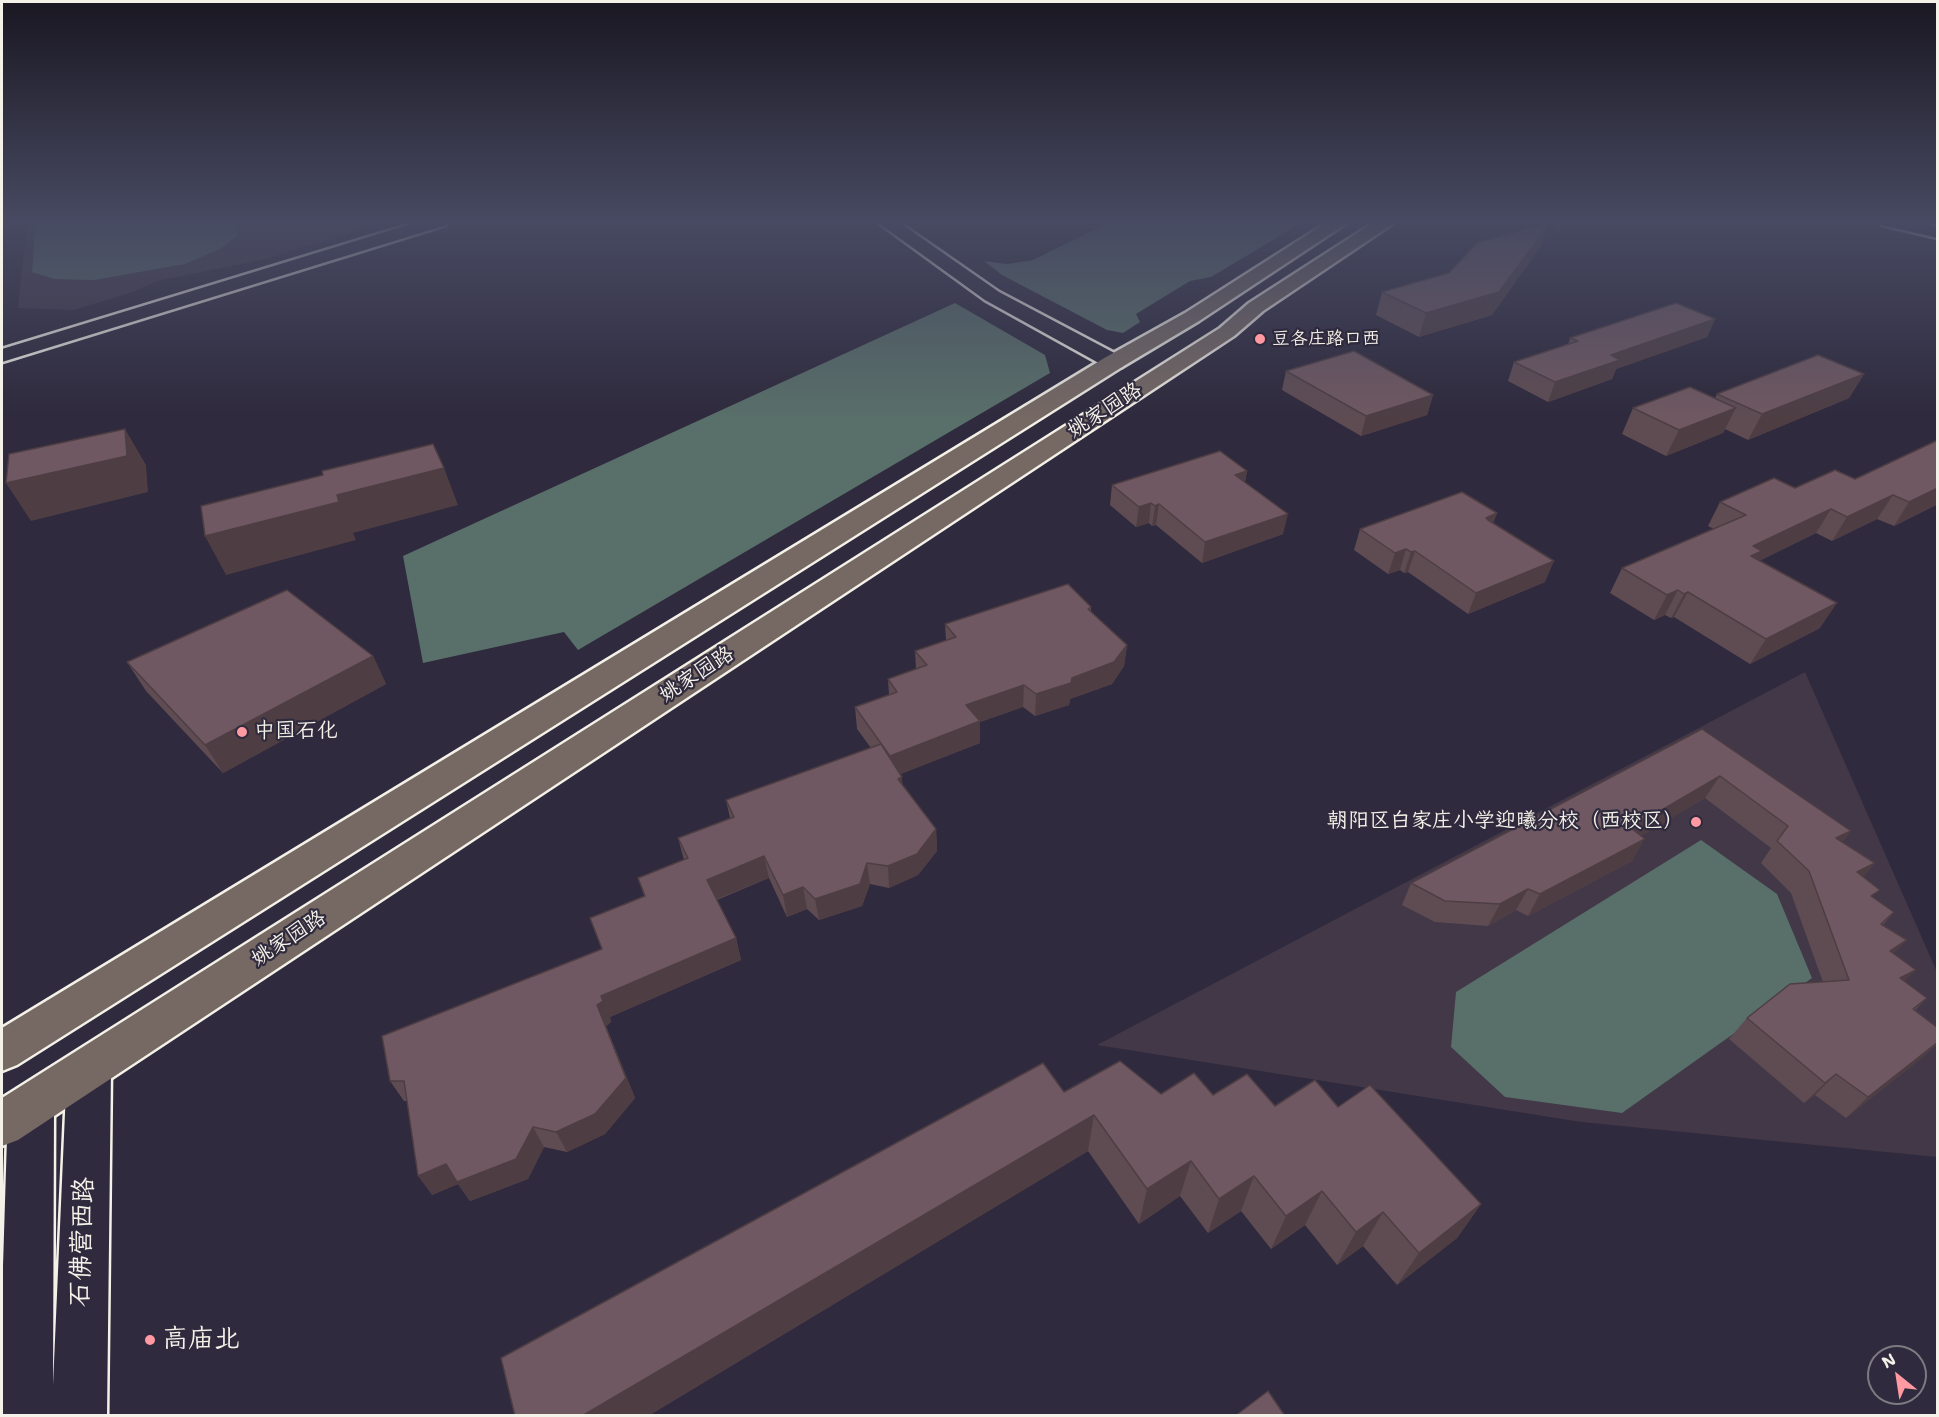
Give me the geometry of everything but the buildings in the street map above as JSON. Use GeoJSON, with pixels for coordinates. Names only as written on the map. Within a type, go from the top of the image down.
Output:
{"type":"FeatureCollection","features":[{"type":"Feature","properties":{"kind":"main road","name":"姚家园路"},"geometry":{"type":"LineString","coordinates":[[2,1051],[1238,287]]}},
{"type":"Feature","properties":{"kind":"main road","name":"姚家园路"},"geometry":{"type":"LineString","coordinates":[[16,1115],[1217,338],[1256,307],[1287,287]]}},
{"type":"Feature","properties":{"kind":"street"},"geometry":{"type":"LineString","coordinates":[[2,356],[226,287]]}},
{"type":"Feature","properties":{"kind":"street"},"geometry":{"type":"LineString","coordinates":[[979,287],[1114,362]]}},
{"type":"Feature","properties":{"kind":"street","name":"石佛营西路"},"geometry":{"type":"LineString","coordinates":[[79,1416],[89,1068]]}},
{"type":"Feature","properties":{"kind":"street"},"geometry":{"type":"LineString","coordinates":[[16,1115],[25,1416]]}},
{"type":"Feature","properties":{"kind":"shaded area"},"geometry":{"type":"Polygon","coordinates":[[[20,287],[144,287],[74,310],[18,308],[20,287]]]}},
{"type":"Feature","properties":{"kind":"shaded area","name":"朝阳区白家庄小学迎曦分校（西校区）"},"geometry":{"type":"Polygon","coordinates":[[[1805,672],[1937,972],[1937,1157],[1581,1122],[1097,1045],[1805,672]]]}},
{"type":"Feature","properties":{"kind":"green space"},"geometry":{"type":"Polygon","coordinates":[[[1025,287],[1180,287],[1136,314],[1140,322],[1123,333],[1107,330],[1025,287]]]}},
{"type":"Feature","properties":{"kind":"green space"},"geometry":{"type":"Polygon","coordinates":[[[955,303],[1045,355],[1050,373],[578,650],[564,632],[423,663],[403,556],[955,303]]]}},
{"type":"Feature","properties":{"kind":"green space"},"geometry":{"type":"Polygon","coordinates":[[[1701,840],[1777,894],[1812,978],[1622,1113],[1505,1097],[1451,1047],[1456,992],[1701,840]]]}},
{"type":"Feature","properties":{"kind":"place","name":"豆各庄路口西"},"geometry":{"type":"Point","coordinates":[1260,339]}},
{"type":"Feature","properties":{"kind":"place","name":"中国石化"},"geometry":{"type":"Point","coordinates":[242,732]}},
{"type":"Feature","properties":{"kind":"place","name":"朝阳区白家庄小学迎曦分校（西校区）"},"geometry":{"type":"Point","coordinates":[1696,822]}},
{"type":"Feature","properties":{"kind":"place","name":"高庙北"},"geometry":{"type":"Point","coordinates":[150,1340]}}]}
